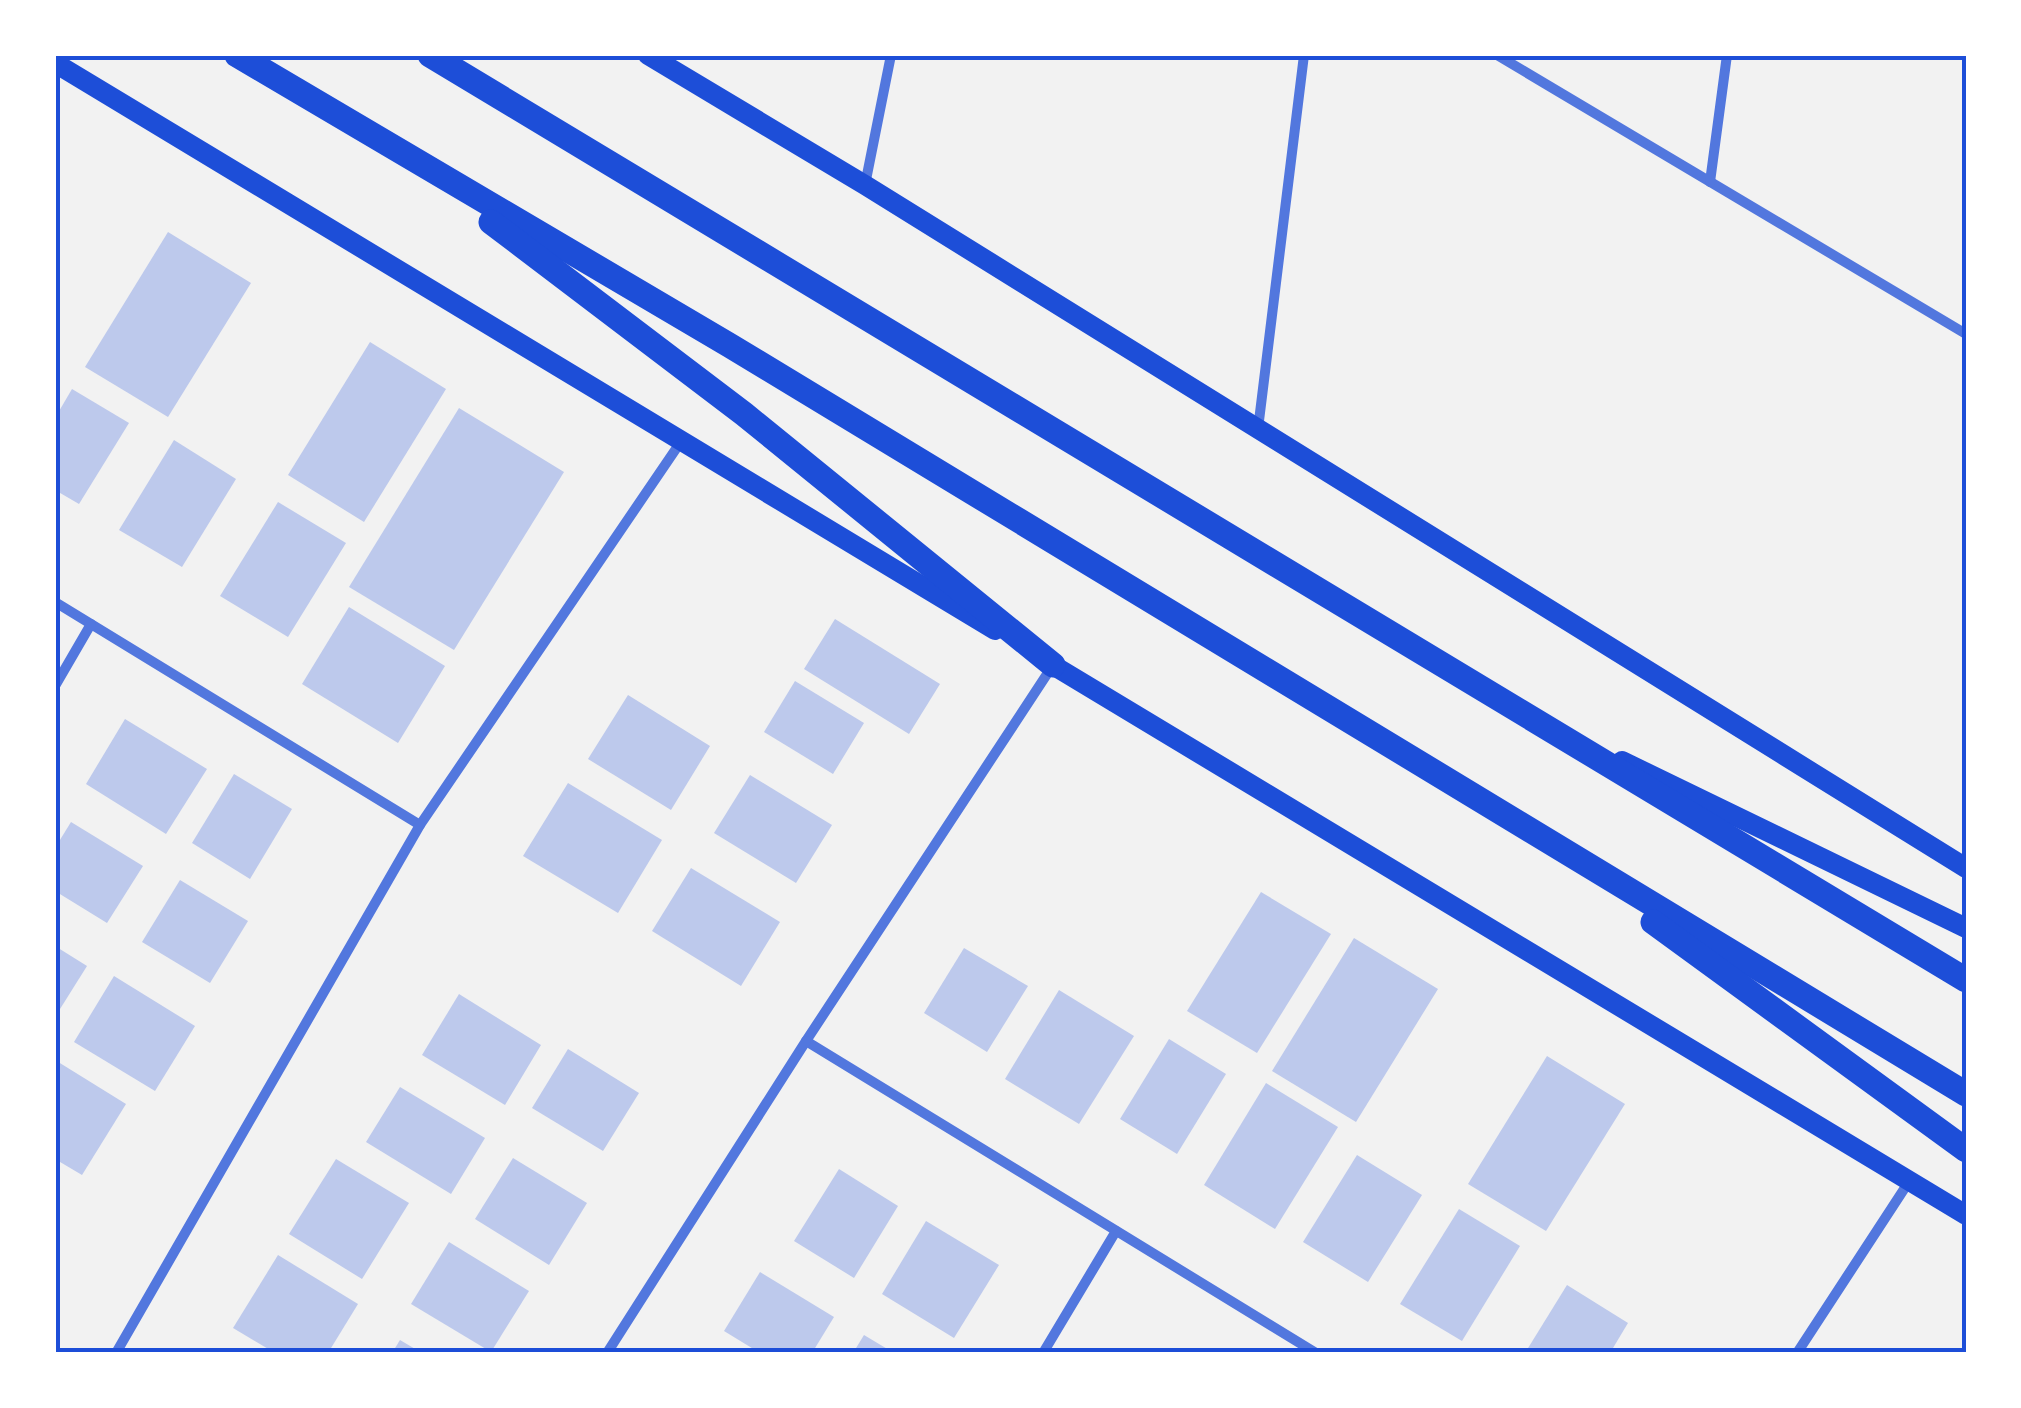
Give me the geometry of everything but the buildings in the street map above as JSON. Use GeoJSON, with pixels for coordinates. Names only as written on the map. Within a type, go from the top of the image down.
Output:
{"type":"FeatureCollection","features":[{"type":"Feature","properties":{"kind":"main road"},"geometry":{"type":"LineString","coordinates":[[238,55],[729,345],[1966,1094]]}},
{"type":"Feature","properties":{"kind":"main road"},"geometry":{"type":"LineString","coordinates":[[430,55],[1966,980]]}},
{"type":"Feature","properties":{"kind":"main road"},"geometry":{"type":"LineString","coordinates":[[648,55],[865,185],[1966,868]]}},
{"type":"Feature","properties":{"kind":"main road"},"geometry":{"type":"LineString","coordinates":[[55,63],[1966,1215]]}},
{"type":"Feature","properties":{"kind":"main road"},"geometry":{"type":"LineString","coordinates":[[404,155],[744,414],[1053,665]]}},
{"type":"Feature","properties":{"kind":"main road"},"geometry":{"type":"LineString","coordinates":[[1524,713],[1966,928]]}},
{"type":"Feature","properties":{"kind":"main road"},"geometry":{"type":"LineString","coordinates":[[1515,822],[1966,1150]]}},
{"type":"Feature","properties":{"kind":"street"},"geometry":{"type":"LineString","coordinates":[[865,185],[891,55]]}},
{"type":"Feature","properties":{"kind":"street"},"geometry":{"type":"LineString","coordinates":[[1258,429],[1304,55]]}},
{"type":"Feature","properties":{"kind":"street"},"geometry":{"type":"LineString","coordinates":[[1497,55],[1966,334]]}},
{"type":"Feature","properties":{"kind":"street"},"geometry":{"type":"LineString","coordinates":[[1710,182],[1727,55]]}},
{"type":"Feature","properties":{"kind":"street"},"geometry":{"type":"LineString","coordinates":[[116,1353],[420,825],[683,440]]}},
{"type":"Feature","properties":{"kind":"street"},"geometry":{"type":"LineString","coordinates":[[55,602],[420,825]]}},
{"type":"Feature","properties":{"kind":"street"},"geometry":{"type":"LineString","coordinates":[[55,686],[91,624]]}},
{"type":"Feature","properties":{"kind":"street"},"geometry":{"type":"LineString","coordinates":[[607,1353],[1053,665]]}},
{"type":"Feature","properties":{"kind":"street"},"geometry":{"type":"LineString","coordinates":[[806,1041],[1316,1353]]}},
{"type":"Feature","properties":{"kind":"street"},"geometry":{"type":"LineString","coordinates":[[1797,1353],[1910,1180]]}},
{"type":"Feature","properties":{"kind":"street"},"geometry":{"type":"LineString","coordinates":[[1043,1353],[1116,1231]]}}]}
